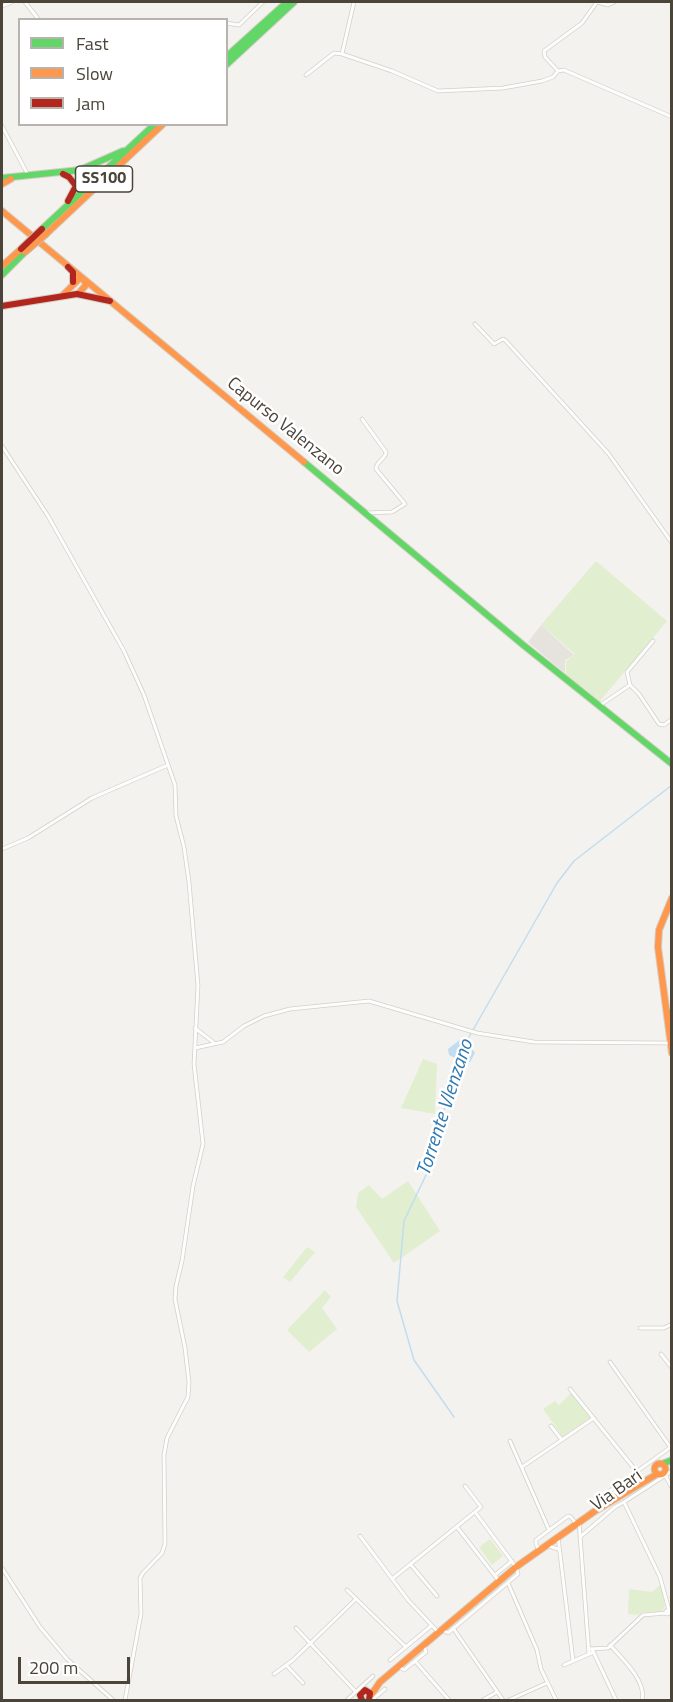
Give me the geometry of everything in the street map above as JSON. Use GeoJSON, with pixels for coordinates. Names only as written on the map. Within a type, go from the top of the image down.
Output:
{"type":"FeatureCollection","features":[{"type":"Feature","properties":{"kind":"main road"},"geometry":{"type":"LineString","coordinates":[[228,55],[287,2]]}},
{"type":"Feature","properties":{"kind":"main road"},"geometry":{"type":"LineString","coordinates":[[228,63],[294,2]]}},
{"type":"Feature","properties":{"kind":"main road","name":"SS100"},"geometry":{"type":"LineString","coordinates":[[44,231],[52,220],[153,126]]}},
{"type":"Feature","properties":{"kind":"main road","name":"SS100"},"geometry":{"type":"LineString","coordinates":[[2,276],[44,231],[161,126]]}},
{"type":"Feature","properties":{"kind":"main road","name":"SS100"},"geometry":{"type":"LineString","coordinates":[[2,178],[80,170],[96,165],[130,148]]}},
{"type":"Feature","properties":{"kind":"main road"},"geometry":{"type":"LineString","coordinates":[[52,220],[75,191],[74,181],[61,173]]}},
{"type":"Feature","properties":{"kind":"main road","name":"SS100"},"geometry":{"type":"LineString","coordinates":[[2,184],[12,178]]}},
{"type":"Feature","properties":{"kind":"main road","name":"Capurso Valenzano"},"geometry":{"type":"LineString","coordinates":[[2,212],[522,644],[672,764]]}},
{"type":"Feature","properties":{"kind":"main road","name":"SS100"},"geometry":{"type":"LineString","coordinates":[[2,266],[22,253]]}},
{"type":"Feature","properties":{"kind":"main road"},"geometry":{"type":"LineString","coordinates":[[69,267],[73,272],[72,284]]}},
{"type":"Feature","properties":{"kind":"main road"},"geometry":{"type":"LineString","coordinates":[[60,297],[80,278],[86,285],[77,294]]}},
{"type":"Feature","properties":{"kind":"main road"},"geometry":{"type":"LineString","coordinates":[[2,301],[5,306],[77,294],[110,301]]}},
{"type":"Feature","properties":{"kind":"main road"},"geometry":{"type":"LineString","coordinates":[[672,898],[663,918],[658,947],[672,1053]]}},
{"type":"Feature","properties":{"kind":"main road"},"geometry":{"type":"LineString","coordinates":[[664,999],[672,1030]]}},
{"type":"Feature","properties":{"kind":"main road","name":"Via Bari"},"geometry":{"type":"LineString","coordinates":[[366,1697],[398,1666],[412,1659],[422,1645],[514,1564],[539,1550],[672,1461]]}},
{"type":"Feature","properties":{"kind":"street"},"geometry":{"type":"LineString","coordinates":[[2,6],[12,2]]}},
{"type":"Feature","properties":{"kind":"street"},"geometry":{"type":"LineString","coordinates":[[25,2],[37,18]]}},
{"type":"Feature","properties":{"kind":"street"},"geometry":{"type":"LineString","coordinates":[[228,23],[238,25],[263,2]]}},
{"type":"Feature","properties":{"kind":"street"},"geometry":{"type":"LineString","coordinates":[[342,54],[354,2]]}},
{"type":"Feature","properties":{"kind":"street"},"geometry":{"type":"LineString","coordinates":[[558,71],[545,57],[544,51],[582,23],[597,2],[608,5],[614,2]]}},
{"type":"Feature","properties":{"kind":"street"},"geometry":{"type":"LineString","coordinates":[[306,75],[334,53],[392,71],[438,92],[503,88],[542,81],[564,70],[672,117]]}},
{"type":"Feature","properties":{"kind":"street"},"geometry":{"type":"LineString","coordinates":[[2,126],[29,176]]}},
{"type":"Feature","properties":{"kind":"street"},"geometry":{"type":"LineString","coordinates":[[475,324],[494,344],[502,339],[505,340],[595,437],[672,543]]}},
{"type":"Feature","properties":{"kind":"street"},"geometry":{"type":"LineString","coordinates":[[362,419],[386,452],[386,456],[376,465],[376,469],[405,504],[392,512],[366,513]]}},
{"type":"Feature","properties":{"kind":"street"},"geometry":{"type":"LineString","coordinates":[[2,446],[48,516],[124,651],[144,695],[175,784],[176,816],[189,882],[198,986],[195,1027],[196,1091],[203,1144],[193,1186],[175,1299],[185,1348],[189,1382],[188,1397],[167,1438],[164,1476],[165,1544],[162,1553],[140,1578],[141,1614],[125,1701]]}},
{"type":"Feature","properties":{"kind":"street"},"geometry":{"type":"LineString","coordinates":[[653,641],[627,672],[630,685],[639,694],[659,724],[664,725],[672,719]]}},
{"type":"Feature","properties":{"kind":"street"},"geometry":{"type":"LineString","coordinates":[[599,706],[630,685]]}},
{"type":"Feature","properties":{"kind":"street"},"geometry":{"type":"LineString","coordinates":[[2,849],[28,838],[93,798],[168,765]]}},
{"type":"Feature","properties":{"kind":"street"},"geometry":{"type":"LineString","coordinates":[[195,1048],[223,1042],[244,1026],[264,1016],[290,1009],[369,1001],[477,1034],[494,1035],[519,1041],[670,1043]]}},
{"type":"Feature","properties":{"kind":"street"},"geometry":{"type":"LineString","coordinates":[[195,1027],[215,1043]]}},
{"type":"Feature","properties":{"kind":"street"},"geometry":{"type":"LineString","coordinates":[[640,1328],[664,1328],[672,1324]]}},
{"type":"Feature","properties":{"kind":"street"},"geometry":{"type":"LineString","coordinates":[[661,1354],[672,1368]]}},
{"type":"Feature","properties":{"kind":"street"},"geometry":{"type":"LineString","coordinates":[[665,1360],[672,1355]]}},
{"type":"Feature","properties":{"kind":"street"},"geometry":{"type":"LineString","coordinates":[[610,1362],[671,1447]]}},
{"type":"Feature","properties":{"kind":"street"},"geometry":{"type":"LineString","coordinates":[[570,1389],[637,1472]]}},
{"type":"Feature","properties":{"kind":"street"},"geometry":{"type":"LineString","coordinates":[[522,1467],[594,1418]]}},
{"type":"Feature","properties":{"kind":"street"},"geometry":{"type":"LineString","coordinates":[[551,1426],[561,1440]]}},
{"type":"Feature","properties":{"kind":"street"},"geometry":{"type":"LineString","coordinates":[[510,1441],[549,1530]]}},
{"type":"Feature","properties":{"kind":"street","name":"Via Bari"},"geometry":{"type":"LineString","coordinates":[[580,1537],[661,1469],[671,1447]]}},
{"type":"Feature","properties":{"kind":"street"},"geometry":{"type":"LineString","coordinates":[[661,1469],[672,1488]]}},
{"type":"Feature","properties":{"kind":"street","name":"Via Bari"},"geometry":{"type":"LineString","coordinates":[[604,1494],[637,1472],[661,1469]]}},
{"type":"Feature","properties":{"kind":"street"},"geometry":{"type":"LineString","coordinates":[[392,1579],[481,1505],[465,1485]]}},
{"type":"Feature","properties":{"kind":"street"},"geometry":{"type":"LineString","coordinates":[[624,1502],[660,1577],[672,1622]]}},
{"type":"Feature","properties":{"kind":"street"},"geometry":{"type":"LineString","coordinates":[[475,1512],[514,1564]]}},
{"type":"Feature","properties":{"kind":"street","name":"Via Bari"},"geometry":{"type":"LineString","coordinates":[[539,1550],[535,1542],[568,1516],[577,1523]]}},
{"type":"Feature","properties":{"kind":"street"},"geometry":{"type":"LineString","coordinates":[[577,1523],[591,1651],[616,1701]]}},
{"type":"Feature","properties":{"kind":"street"},"geometry":{"type":"LineString","coordinates":[[457,1527],[497,1578]]}},
{"type":"Feature","properties":{"kind":"street"},"geometry":{"type":"LineString","coordinates":[[360,1536],[408,1600],[432,1626],[446,1633],[453,1628],[503,1701]]}},
{"type":"Feature","properties":{"kind":"street"},"geometry":{"type":"LineString","coordinates":[[558,1537],[573,1661]]}},
{"type":"Feature","properties":{"kind":"street"},"geometry":{"type":"LineString","coordinates":[[546,1545],[558,1549]]}},
{"type":"Feature","properties":{"kind":"street"},"geometry":{"type":"LineString","coordinates":[[411,1564],[437,1596]]}},
{"type":"Feature","properties":{"kind":"street","name":"Via Bari"},"geometry":{"type":"LineString","coordinates":[[453,1628],[518,1574],[514,1564]]}},
{"type":"Feature","properties":{"kind":"street"},"geometry":{"type":"LineString","coordinates":[[2,1568],[40,1627],[67,1659],[113,1701]]}},
{"type":"Feature","properties":{"kind":"street"},"geometry":{"type":"LineString","coordinates":[[508,1582],[537,1650],[541,1669],[556,1701]]}},
{"type":"Feature","properties":{"kind":"street"},"geometry":{"type":"LineString","coordinates":[[346,1590],[404,1648],[449,1701]]}},
{"type":"Feature","properties":{"kind":"street"},"geometry":{"type":"LineString","coordinates":[[274,1674],[356,1599]]}},
{"type":"Feature","properties":{"kind":"street"},"geometry":{"type":"LineString","coordinates":[[564,1665],[591,1651],[607,1648],[643,1614],[669,1612]]}},
{"type":"Feature","properties":{"kind":"street"},"geometry":{"type":"LineString","coordinates":[[390,1660],[432,1626]]}},
{"type":"Feature","properties":{"kind":"street"},"geometry":{"type":"LineString","coordinates":[[296,1628],[366,1697],[380,1701]]}},
{"type":"Feature","properties":{"kind":"street"},"geometry":{"type":"LineString","coordinates":[[415,1640],[422,1645]]}},
{"type":"Feature","properties":{"kind":"street"},"geometry":{"type":"LineString","coordinates":[[610,1645],[633,1671],[643,1693],[642,1701]]}},
{"type":"Feature","properties":{"kind":"street"},"geometry":{"type":"LineString","coordinates":[[285,1664],[303,1683]]}},
{"type":"Feature","properties":{"kind":"street","name":"Via Bari"},"geometry":{"type":"LineString","coordinates":[[366,1697],[374,1676]]}},
{"type":"Feature","properties":{"kind":"street"},"geometry":{"type":"LineString","coordinates":[[509,1701],[547,1683]]}},
{"type":"Feature","properties":{"kind":"street","name":"Via Bari"},"geometry":{"type":"LineString","coordinates":[[347,1701],[386,1689]]}},
{"type":"Feature","properties":{"kind":"street"},"geometry":{"type":"LineString","coordinates":[[483,1701],[497,1692]]}},
{"type":"Feature","properties":{"kind":"green space"},"geometry":{"type":"Polygon","coordinates":[[[596,561],[667,621],[600,701],[566,674],[566,661],[575,654],[541,625],[596,561]]]}},
{"type":"Feature","properties":{"kind":"green space"},"geometry":{"type":"Polygon","coordinates":[[[423,1059],[437,1064],[435,1114],[401,1108],[423,1059]]]}},
{"type":"Feature","properties":{"kind":"green space"},"geometry":{"type":"Polygon","coordinates":[[[408,1181],[440,1231],[394,1263],[356,1207],[358,1193],[369,1185],[382,1199],[408,1181]]]}},
{"type":"Feature","properties":{"kind":"green space"},"geometry":{"type":"Polygon","coordinates":[[[307,1247],[315,1252],[290,1282],[283,1277],[307,1247]]]}},
{"type":"Feature","properties":{"kind":"green space"},"geometry":{"type":"Polygon","coordinates":[[[325,1290],[331,1297],[322,1308],[337,1329],[309,1352],[287,1330],[325,1290]]]}},
{"type":"Feature","properties":{"kind":"green space"},"geometry":{"type":"Polygon","coordinates":[[[571,1393],[590,1418],[563,1437],[543,1409],[555,1401],[559,1405],[571,1393]]]}},
{"type":"Feature","properties":{"kind":"green space"},"geometry":{"type":"Polygon","coordinates":[[[490,1539],[503,1556],[492,1565],[479,1547],[490,1539]]]}},
{"type":"Feature","properties":{"kind":"green space"},"geometry":{"type":"Polygon","coordinates":[[[661,1584],[665,1606],[662,1612],[628,1614],[629,1589],[652,1592],[661,1584]]]}},
{"type":"Feature","properties":{"kind":"shaded area"},"geometry":{"type":"Polygon","coordinates":[[[541,625],[574,655],[565,660],[565,673],[528,642],[541,625]]]}},
{"type":"Feature","properties":{"kind":"water"},"geometry":{"type":"Polygon","coordinates":[[[461,1039],[466,1040],[475,1053],[470,1062],[465,1063],[449,1055],[448,1049],[461,1039]]]}},
{"type":"Feature","properties":{"kind":"waterway","name":"Torrente Vlenzano"},"geometry":{"type":"LineString","coordinates":[[468,1043],[469,1037],[557,883],[574,861],[672,785]]}},
{"type":"Feature","properties":{"kind":"waterway","name":"Torrente Vlenzano"},"geometry":{"type":"LineString","coordinates":[[454,1417],[414,1360],[397,1301],[404,1221],[427,1173],[458,1059]]}},
{"type":"Feature","properties":{"kind":"traffic: fast"},"geometry":{"type":"LineString","coordinates":[[228,55],[287,2]]}},
{"type":"Feature","properties":{"kind":"traffic: fast"},"geometry":{"type":"LineString","coordinates":[[228,63],[294,2]]}},
{"type":"Feature","properties":{"kind":"traffic: fast"},"geometry":{"type":"LineString","coordinates":[[42,229],[153,126]]}},
{"type":"Feature","properties":{"kind":"traffic: fast"},"geometry":{"type":"LineString","coordinates":[[2,178],[80,170],[123,151]]}},
{"type":"Feature","properties":{"kind":"traffic: fast"},"geometry":{"type":"LineString","coordinates":[[2,275],[25,252]]}},
{"type":"Feature","properties":{"kind":"traffic: fast"},"geometry":{"type":"LineString","coordinates":[[304,462],[522,644],[672,764]]}},
{"type":"Feature","properties":{"kind":"traffic: fast"},"geometry":{"type":"LineString","coordinates":[[667,1011],[672,1030]]}},
{"type":"Feature","properties":{"kind":"traffic: fast"},"geometry":{"type":"LineString","coordinates":[[662,1464],[672,1460]]}},
{"type":"Feature","properties":{"kind":"traffic: slow"},"geometry":{"type":"LineString","coordinates":[[46,234],[161,126]]}},
{"type":"Feature","properties":{"kind":"traffic: slow"},"geometry":{"type":"LineString","coordinates":[[2,184],[11,179]]}},
{"type":"Feature","properties":{"kind":"traffic: slow"},"geometry":{"type":"LineString","coordinates":[[2,211],[304,462]]}},
{"type":"Feature","properties":{"kind":"traffic: slow"},"geometry":{"type":"LineString","coordinates":[[25,252],[46,234]]}},
{"type":"Feature","properties":{"kind":"traffic: slow"},"geometry":{"type":"LineString","coordinates":[[2,266],[21,249]]}},
{"type":"Feature","properties":{"kind":"traffic: slow"},"geometry":{"type":"LineString","coordinates":[[62,296],[80,278],[86,285],[78,294]]}},
{"type":"Feature","properties":{"kind":"traffic: slow"},"geometry":{"type":"LineString","coordinates":[[672,898],[659,930],[658,947],[672,1053]]}},
{"type":"Feature","properties":{"kind":"traffic: slow"},"geometry":{"type":"LineString","coordinates":[[660,1464],[664,1465],[665,1469],[664,1473],[660,1474],[656,1473],[655,1469],[656,1465],[660,1464]]}},
{"type":"Feature","properties":{"kind":"traffic: slow"},"geometry":{"type":"LineString","coordinates":[[371,1695],[380,1682],[516,1567],[595,1511],[657,1474]]}},
{"type":"Feature","properties":{"kind":"traffic: jam"},"geometry":{"type":"LineString","coordinates":[[63,174],[69,177],[76,186],[68,201]]}},
{"type":"Feature","properties":{"kind":"traffic: jam"},"geometry":{"type":"LineString","coordinates":[[21,249],[42,229]]}},
{"type":"Feature","properties":{"kind":"traffic: jam"},"geometry":{"type":"LineString","coordinates":[[68,267],[73,272],[73,282]]}},
{"type":"Feature","properties":{"kind":"traffic: jam"},"geometry":{"type":"LineString","coordinates":[[2,306],[77,294],[110,301]]}},
{"type":"Feature","properties":{"kind":"traffic: jam"},"geometry":{"type":"LineString","coordinates":[[362,1700],[360,1695],[365,1690],[370,1693],[369,1700]]}}]}
